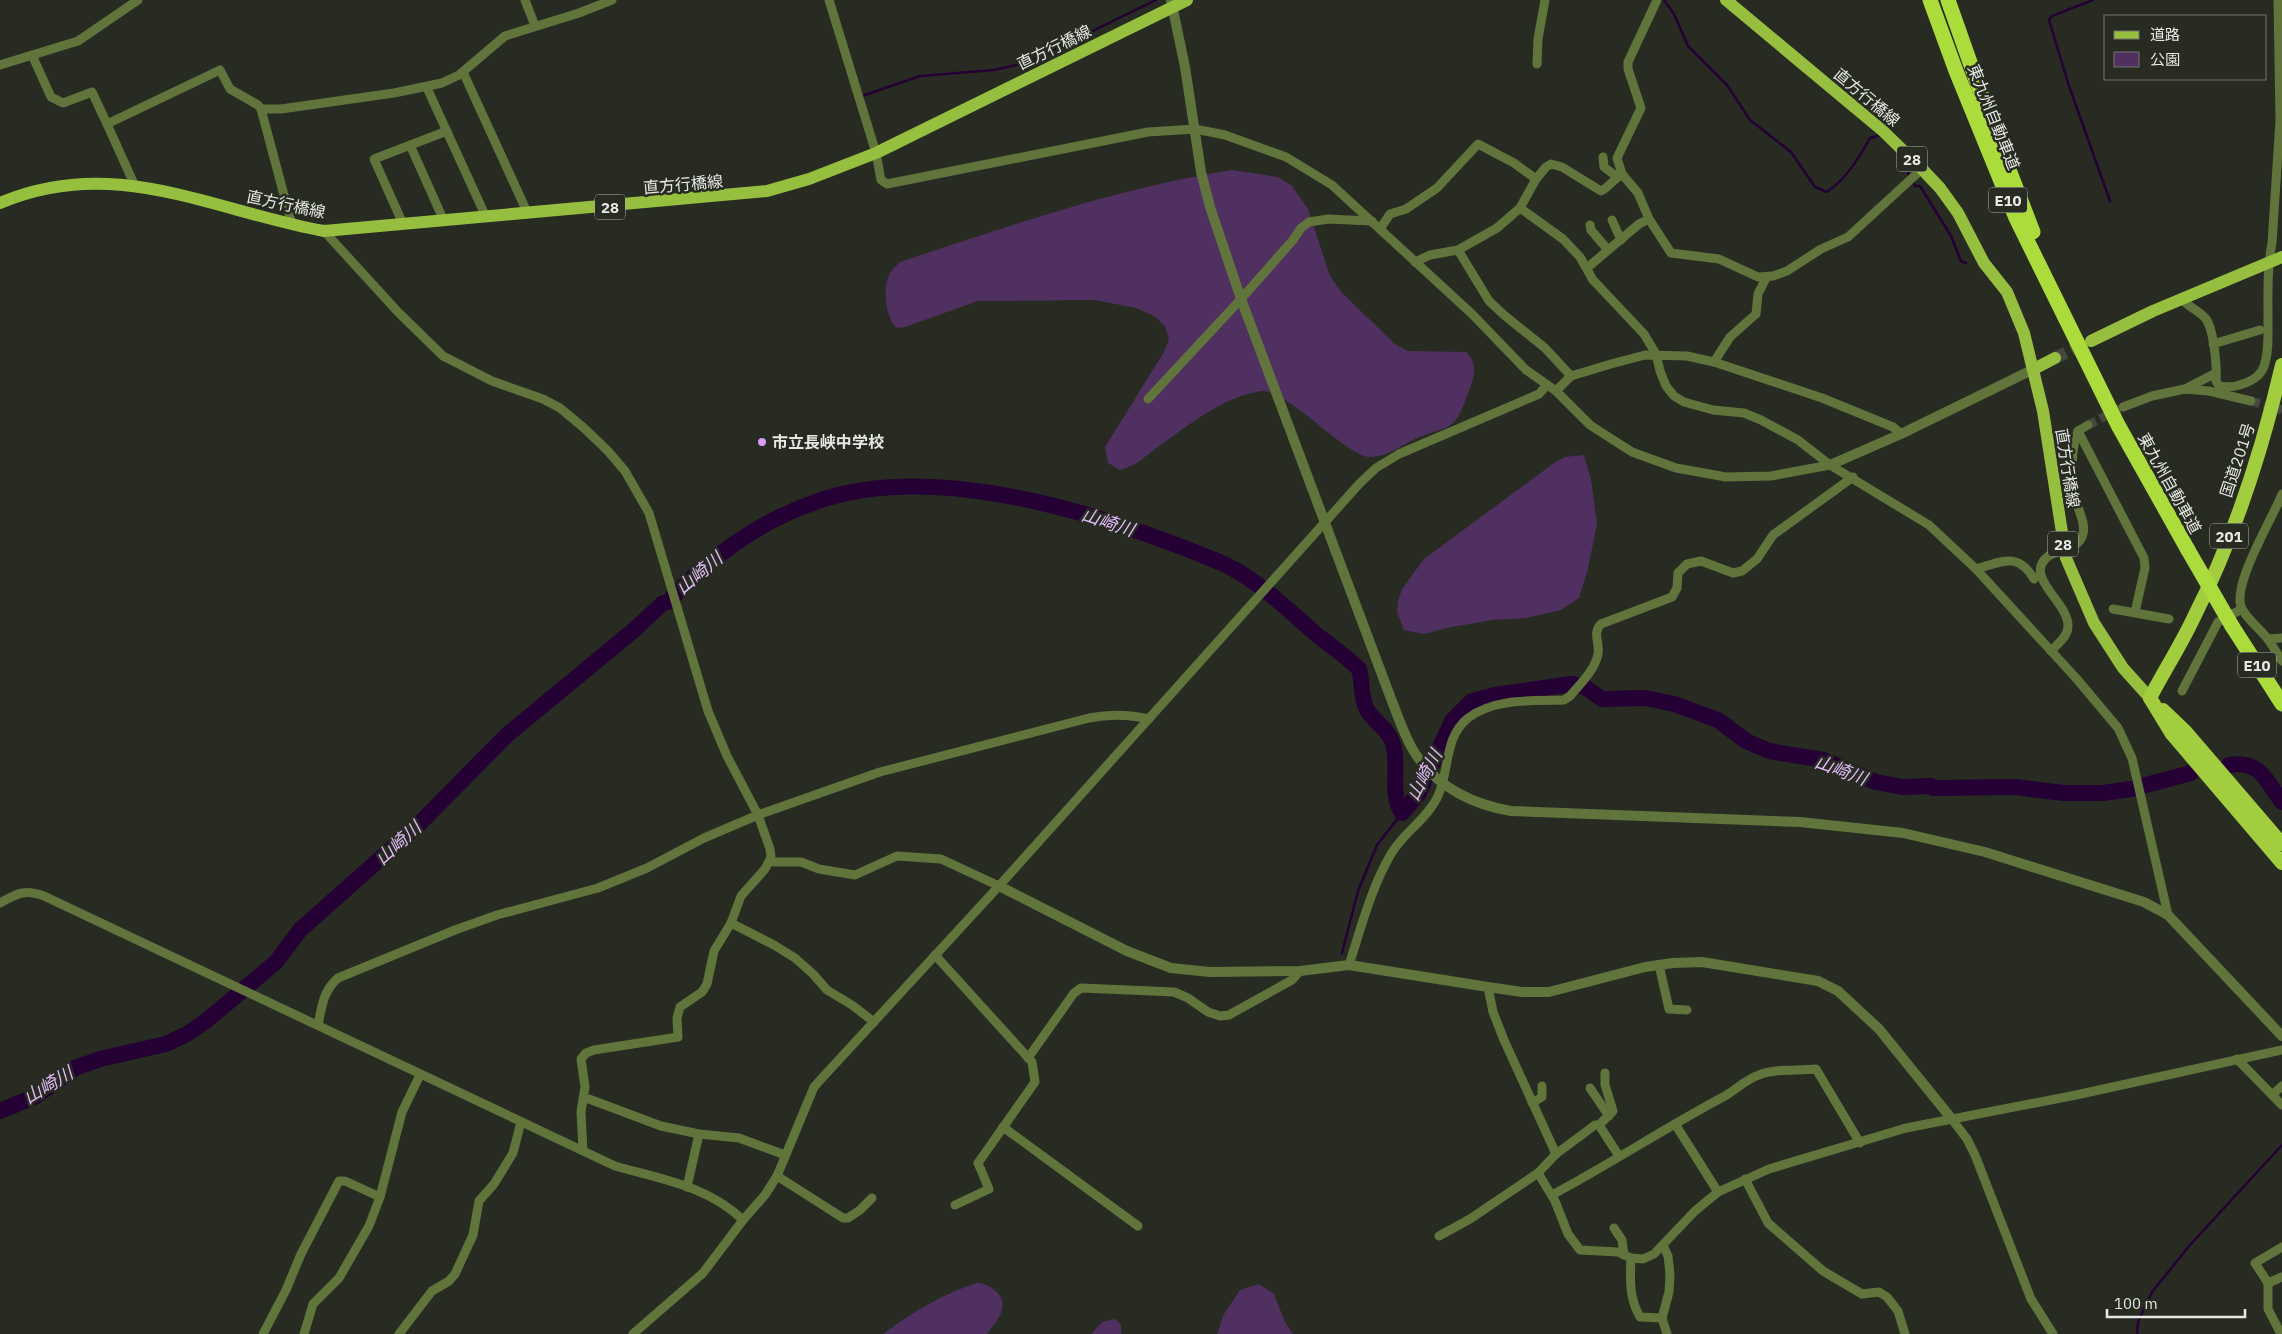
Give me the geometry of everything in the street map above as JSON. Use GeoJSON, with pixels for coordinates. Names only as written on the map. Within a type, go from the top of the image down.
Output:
{"type":"FeatureCollection","features":[{"type":"Feature","properties":{"kind":"highway","name":"東九州自動車道"},"geometry":{"type":"LineString","coordinates":[[1930,0],[1956,71],[2016,218],[2047,283],[2118,425],[2232,626],[2282,704]]}},
{"type":"Feature","properties":{"kind":"highway","name":"東九州自動車道"},"geometry":{"type":"LineString","coordinates":[[1948,0],[1996,136],[2069,324]]}},
{"type":"Feature","properties":{"kind":"highway","name":"国道201号"},"geometry":{"type":"LineString","coordinates":[[2150,698],[2194,617],[2223,552],[2265,433],[2282,364]]}},
{"type":"Feature","properties":{"kind":"highway"},"geometry":{"type":"LineString","coordinates":[[2150,698],[2186,731],[2282,844]]}},
{"type":"Feature","properties":{"kind":"highway"},"geometry":{"type":"LineString","coordinates":[[2150,698],[2172,734],[2282,864]]}},
{"type":"Feature","properties":{"kind":"main road","name":"直方行橋線"},"geometry":{"type":"LineString","coordinates":[[0,203],[23,193],[63,185],[120,183],[164,190],[292,225],[324,231],[767,192],[808,179],[876,153],[1173,3],[1187,0]]}},
{"type":"Feature","properties":{"kind":"main road","name":"直方行橋線"},"geometry":{"type":"LineString","coordinates":[[1726,0],[1883,131],[1922,169],[1940,188],[1958,213],[1984,263],[2007,292],[2024,333],[2034,368],[2043,411],[2066,558],[2094,623],[2123,668],[2150,698]]}},
{"type":"Feature","properties":{"kind":"main road"},"geometry":{"type":"LineString","coordinates":[[2091,341],[2182,299],[2282,257]]}},
{"type":"Feature","properties":{"kind":"main road"},"geometry":{"type":"LineString","coordinates":[[2034,368],[2055,358]]}},
{"type":"Feature","properties":{"kind":"street"},"geometry":{"type":"LineString","coordinates":[[0,65],[78,41],[138,0]]}},
{"type":"Feature","properties":{"kind":"street"},"geometry":{"type":"LineString","coordinates":[[525,0],[535,26]]}},
{"type":"Feature","properties":{"kind":"street"},"geometry":{"type":"LineString","coordinates":[[260,109],[281,109],[427,88],[463,72],[505,36],[612,0]]}},
{"type":"Feature","properties":{"kind":"street"},"geometry":{"type":"LineString","coordinates":[[829,0],[876,153],[881,180],[886,184],[1148,132],[1195,128],[1225,135],[1286,157],[1332,185],[1499,340],[1526,370],[1556,391],[1590,425],[1632,452],[1676,468],[1726,477],[1749,478],[1771,476],[1830,465],[1901,434],[2034,368]]}},
{"type":"Feature","properties":{"kind":"street"},"geometry":{"type":"LineString","coordinates":[[1537,64],[1538,39],[1545,0]]}},
{"type":"Feature","properties":{"kind":"street"},"geometry":{"type":"LineString","coordinates":[[1620,176],[1618,153],[1641,108],[1628,70],[1628,62],[1657,0]]}},
{"type":"Feature","properties":{"kind":"street"},"geometry":{"type":"LineString","coordinates":[[2182,299],[2186,305],[2206,318],[2213,344],[2216,381],[2219,386],[2237,386],[2255,378],[2265,365],[2268,335],[2268,262],[2272,243],[2280,120],[2278,0]]}},
{"type":"Feature","properties":{"kind":"street"},"geometry":{"type":"LineString","coordinates":[[1173,3],[1201,172],[1210,207],[1241,299],[1392,704],[1410,745],[1426,767],[1442,782],[1468,799],[1491,808],[1512,811],[1800,822],[1903,833],[1985,852],[2144,902],[2168,915],[2282,1036]]}},
{"type":"Feature","properties":{"kind":"street"},"geometry":{"type":"LineString","coordinates":[[32,55],[50,97],[63,103],[92,92],[135,186]]}},
{"type":"Feature","properties":{"kind":"street"},"geometry":{"type":"LineString","coordinates":[[107,124],[220,70],[230,88],[258,105],[260,109],[292,225]]}},
{"type":"Feature","properties":{"kind":"street"},"geometry":{"type":"LineString","coordinates":[[463,72],[528,214]]}},
{"type":"Feature","properties":{"kind":"street"},"geometry":{"type":"LineString","coordinates":[[427,88],[486,218]]}},
{"type":"Feature","properties":{"kind":"street"},"geometry":{"type":"LineString","coordinates":[[403,224],[374,159],[447,131]]}},
{"type":"Feature","properties":{"kind":"street"},"geometry":{"type":"LineString","coordinates":[[1380,229],[1390,214],[1406,208],[1437,188],[1478,144],[1514,163],[1536,179]]}},
{"type":"Feature","properties":{"kind":"street"},"geometry":{"type":"LineString","coordinates":[[410,145],[444,221]]}},
{"type":"Feature","properties":{"kind":"street"},"geometry":{"type":"LineString","coordinates":[[1603,157],[1604,167],[1620,176],[1638,193],[1649,219],[1671,253],[1726,261],[1749,274],[1766,278],[1788,271],[1822,249],[1848,237],[1922,169]]}},
{"type":"Feature","properties":{"kind":"street"},"geometry":{"type":"LineString","coordinates":[[1416,262],[1430,255],[1458,250],[1497,228],[1520,208],[1536,179],[1546,167],[1552,164],[1568,170],[1598,190],[1606,188],[1620,176]]}},
{"type":"Feature","properties":{"kind":"street"},"geometry":{"type":"LineString","coordinates":[[1520,208],[1563,239],[1580,257],[1592,280],[1644,334],[1656,354],[1666,386],[1684,402],[1713,410],[1744,413],[1798,440],[1830,465],[1929,524],[1976,570],[2106,712],[2124,740],[2138,780],[2168,915]]}},
{"type":"Feature","properties":{"kind":"street"},"geometry":{"type":"LineString","coordinates":[[1148,399],[1241,299],[1309,222],[1328,219],[1372,221]]}},
{"type":"Feature","properties":{"kind":"street"},"geometry":{"type":"LineString","coordinates":[[1587,268],[1639,224],[1649,219]]}},
{"type":"Feature","properties":{"kind":"street"},"geometry":{"type":"LineString","coordinates":[[1612,220],[1621,240]]}},
{"type":"Feature","properties":{"kind":"street"},"geometry":{"type":"LineString","coordinates":[[1590,224],[1591,230],[1608,250]]}},
{"type":"Feature","properties":{"kind":"street"},"geometry":{"type":"LineString","coordinates":[[324,231],[398,312],[443,356],[492,381],[535,396],[560,408],[608,451],[625,471],[641,496],[652,521],[708,711],[727,756],[758,815],[770,849],[769,862],[741,896],[730,923],[714,951],[708,984],[702,992],[684,1002],[678,1011],[678,1037],[586,1053],[582,1059],[585,1087],[581,1112],[583,1151]]}},
{"type":"Feature","properties":{"kind":"street"},"geometry":{"type":"LineString","coordinates":[[1458,250],[1489,301],[1545,348],[1571,376]]}},
{"type":"Feature","properties":{"kind":"street"},"geometry":{"type":"LineString","coordinates":[[1714,362],[1730,337],[1756,314],[1758,294],[1766,278]]}},
{"type":"Feature","properties":{"kind":"street"},"geometry":{"type":"LineString","coordinates":[[2213,344],[2260,330]]}},
{"type":"Feature","properties":{"kind":"street"},"geometry":{"type":"LineString","coordinates":[[1556,391],[1571,376],[1645,355],[1687,356],[1714,362],[1839,405],[1893,427],[1901,434]]}},
{"type":"Feature","properties":{"kind":"street"},"geometry":{"type":"LineString","coordinates":[[2123,407],[2152,396],[2185,389],[2216,374]]}},
{"type":"Feature","properties":{"kind":"street"},"geometry":{"type":"LineString","coordinates":[[633,1334],[644,1331],[702,1273],[743,1220],[754,1209],[777,1176],[814,1087],[999,886],[1360,483],[1386,461],[1539,394],[1547,385]]}},
{"type":"Feature","properties":{"kind":"street"},"geometry":{"type":"LineString","coordinates":[[2185,389],[2208,391],[2251,401]]}},
{"type":"Feature","properties":{"kind":"street"},"geometry":{"type":"LineString","coordinates":[[2050,651],[2063,639],[2068,625],[2059,604],[2042,581],[2040,571],[2042,563],[2050,555],[2074,546],[2083,534],[2083,525],[2076,500],[2072,447],[2078,431],[2088,425]]}},
{"type":"Feature","properties":{"kind":"street"},"geometry":{"type":"LineString","coordinates":[[2078,431],[2144,558],[2145,568],[2135,612]]}},
{"type":"Feature","properties":{"kind":"street"},"geometry":{"type":"LineString","coordinates":[[1349,965],[1372,896],[1391,854],[1404,835],[1436,801],[1453,737],[1458,729],[1474,714],[1486,709],[1516,702],[1564,700],[1582,681],[1596,661],[1598,653],[1596,633],[1601,624],[1672,598],[1677,588],[1678,573],[1687,564],[1701,561],[1733,573],[1742,571],[1757,559],[1773,536],[1853,477]]}},
{"type":"Feature","properties":{"kind":"street"},"geometry":{"type":"LineString","coordinates":[[2282,494],[2278,514],[2251,558],[2238,598],[2242,609],[2268,639],[2282,661]]}},
{"type":"Feature","properties":{"kind":"street"},"geometry":{"type":"LineString","coordinates":[[1976,570],[2012,560],[2021,562],[2028,568],[2034,579]]}},
{"type":"Feature","properties":{"kind":"street"},"geometry":{"type":"LineString","coordinates":[[2113,609],[2169,618]]}},
{"type":"Feature","properties":{"kind":"street"},"geometry":{"type":"LineString","coordinates":[[2182,692],[2218,622],[2242,609]]}},
{"type":"Feature","properties":{"kind":"street"},"geometry":{"type":"LineString","coordinates":[[2268,639],[2282,638]]}},
{"type":"Feature","properties":{"kind":"street"},"geometry":{"type":"LineString","coordinates":[[318,1025],[324,994],[330,984],[338,978],[455,930],[497,915],[598,888],[647,868],[704,838],[758,815],[880,772],[1089,718],[1110,714],[1149,718]]}},
{"type":"Feature","properties":{"kind":"street"},"geometry":{"type":"LineString","coordinates":[[769,862],[801,862],[818,869],[855,875],[897,856],[941,858],[1127,951],[1171,968],[1210,972],[1300,971],[1349,965],[1522,992],[1549,992],[1658,965],[1702,962],[1818,981],[1838,991],[1878,1029],[1967,1139],[2031,1298],[2053,1334]]}},
{"type":"Feature","properties":{"kind":"street"},"geometry":{"type":"LineString","coordinates":[[0,903],[22,892],[30,891],[44,896],[615,1166],[711,1196],[743,1220]]}},
{"type":"Feature","properties":{"kind":"street"},"geometry":{"type":"LineString","coordinates":[[730,923],[774,944],[795,958],[827,990],[852,1005],[874,1022]]}},
{"type":"Feature","properties":{"kind":"street"},"geometry":{"type":"LineString","coordinates":[[935,955],[1032,1062],[1035,1082],[978,1163],[989,1189],[955,1205]]}},
{"type":"Feature","properties":{"kind":"street"},"geometry":{"type":"LineString","coordinates":[[1658,965],[1669,1009],[1687,1010]]}},
{"type":"Feature","properties":{"kind":"street"},"geometry":{"type":"LineString","coordinates":[[1028,1058],[1074,993],[1081,988],[1174,992],[1188,998],[1208,1012],[1220,1016],[1229,1015],[1292,980],[1300,971]]}},
{"type":"Feature","properties":{"kind":"street"},"geometry":{"type":"LineString","coordinates":[[1488,987],[1493,1012],[1556,1154]]}},
{"type":"Feature","properties":{"kind":"street"},"geometry":{"type":"LineString","coordinates":[[1538,1173],[1552,1195],[1568,1234],[1580,1250],[1618,1252],[1643,1259],[1654,1254],[1695,1211],[1718,1192],[1769,1169],[1906,1128],[2076,1095],[2237,1058],[2282,1050]]}},
{"type":"Feature","properties":{"kind":"street"},"geometry":{"type":"LineString","coordinates":[[2237,1058],[2282,1105]]}},
{"type":"Feature","properties":{"kind":"street"},"geometry":{"type":"LineString","coordinates":[[1552,1195],[1595,1172],[1619,1156],[1760,1074],[1816,1069],[1860,1143]]}},
{"type":"Feature","properties":{"kind":"street"},"geometry":{"type":"LineString","coordinates":[[1439,1236],[1470,1219],[1538,1173],[1556,1154],[1609,1116],[1613,1111],[1605,1085],[1605,1073]]}},
{"type":"Feature","properties":{"kind":"street"},"geometry":{"type":"LineString","coordinates":[[304,1334],[313,1304],[339,1278],[361,1243],[380,1197],[402,1112],[420,1075]]}},
{"type":"Feature","properties":{"kind":"street"},"geometry":{"type":"LineString","coordinates":[[1532,1103],[1542,1096],[1542,1086]]}},
{"type":"Feature","properties":{"kind":"street"},"geometry":{"type":"LineString","coordinates":[[2272,1095],[2282,1086]]}},
{"type":"Feature","properties":{"kind":"street"},"geometry":{"type":"LineString","coordinates":[[1590,1088],[1609,1116]]}},
{"type":"Feature","properties":{"kind":"street"},"geometry":{"type":"LineString","coordinates":[[583,1099],[589,1099],[661,1126],[699,1134],[739,1138],[786,1155]]}},
{"type":"Feature","properties":{"kind":"street"},"geometry":{"type":"LineString","coordinates":[[399,1334],[432,1292],[455,1274],[473,1235],[479,1201],[494,1184],[513,1153],[521,1122]]}},
{"type":"Feature","properties":{"kind":"street"},"geometry":{"type":"LineString","coordinates":[[1599,1124],[1619,1156]]}},
{"type":"Feature","properties":{"kind":"street"},"geometry":{"type":"LineString","coordinates":[[1676,1124],[1718,1192]]}},
{"type":"Feature","properties":{"kind":"street"},"geometry":{"type":"LineString","coordinates":[[1003,1127],[1138,1226]]}},
{"type":"Feature","properties":{"kind":"street"},"geometry":{"type":"LineString","coordinates":[[687,1188],[699,1134]]}},
{"type":"Feature","properties":{"kind":"street"},"geometry":{"type":"LineString","coordinates":[[777,1176],[843,1218],[848,1218],[860,1210],[872,1198]]}},
{"type":"Feature","properties":{"kind":"street"},"geometry":{"type":"LineString","coordinates":[[1746,1179],[1768,1223],[1822,1271],[1862,1294],[1879,1292],[1887,1296],[1898,1311],[1905,1334]]}},
{"type":"Feature","properties":{"kind":"street"},"geometry":{"type":"LineString","coordinates":[[263,1334],[301,1254],[339,1181],[345,1180],[380,1197]]}},
{"type":"Feature","properties":{"kind":"street"},"geometry":{"type":"LineString","coordinates":[[1614,1228],[1622,1240],[1627,1256],[1632,1304],[1640,1317],[1662,1318]]}},
{"type":"Feature","properties":{"kind":"street"},"geometry":{"type":"LineString","coordinates":[[1663,1245],[1668,1256],[1670,1274],[1669,1292],[1662,1318],[1667,1334]]}},
{"type":"Feature","properties":{"kind":"street"},"geometry":{"type":"LineString","coordinates":[[2280,1330],[2268,1309],[2268,1283],[2255,1264],[2282,1247]]}},
{"type":"Feature","properties":{"kind":"street"},"geometry":{"type":"LineString","coordinates":[[2268,1283],[2282,1276]]}},
{"type":"Feature","properties":{"kind":"green space"},"geometry":{"type":"Polygon","coordinates":[[[1232,170],[1278,177],[1292,186],[1308,209],[1330,276],[1341,292],[1395,344],[1408,351],[1466,352],[1473,361],[1473,377],[1463,406],[1454,422],[1443,429],[1415,439],[1388,453],[1376,457],[1367,457],[1346,446],[1294,406],[1270,392],[1261,391],[1233,399],[1206,413],[1137,463],[1120,470],[1108,463],[1105,447],[1164,352],[1169,339],[1165,326],[1154,316],[1136,308],[1095,300],[978,301],[902,328],[895,327],[889,316],[886,284],[893,269],[900,262],[1064,209],[1147,187],[1232,170]]]}},
{"type":"Feature","properties":{"kind":"green space"},"geometry":{"type":"Polygon","coordinates":[[[1584,455],[1591,480],[1597,523],[1588,569],[1579,598],[1561,610],[1526,618],[1493,620],[1446,628],[1424,634],[1404,630],[1397,612],[1398,601],[1402,589],[1424,559],[1554,463],[1564,457],[1584,455]]]}},
{"type":"Feature","properties":{"kind":"green space"},"geometry":{"type":"Polygon","coordinates":[[[977,1283],[988,1286],[997,1292],[1003,1307],[1000,1316],[987,1334],[883,1334],[928,1304],[952,1292],[977,1283]]]}},
{"type":"Feature","properties":{"kind":"green space"},"geometry":{"type":"Polygon","coordinates":[[[1259,1284],[1274,1294],[1285,1322],[1293,1334],[1217,1334],[1224,1314],[1240,1290],[1259,1284]]]}},
{"type":"Feature","properties":{"kind":"green space"},"geometry":{"type":"Polygon","coordinates":[[[1115,1319],[1121,1325],[1121,1334],[1091,1334],[1102,1322],[1115,1319]]]}},
{"type":"Feature","properties":{"kind":"waterway"},"geometry":{"type":"LineString","coordinates":[[862,96],[920,76],[994,70],[1029,62],[1156,0]]}},
{"type":"Feature","properties":{"kind":"waterway"},"geometry":{"type":"LineString","coordinates":[[1664,0],[1674,14],[1688,46],[1727,85],[1750,120],[1791,152],[1815,187],[1827,192],[1834,187],[1852,168],[1870,138],[1881,135]]}},
{"type":"Feature","properties":{"kind":"waterway"},"geometry":{"type":"LineString","coordinates":[[2093,0],[2052,16],[2049,20],[2069,86],[2110,201]]}},
{"type":"Feature","properties":{"kind":"waterway"},"geometry":{"type":"LineString","coordinates":[[1899,155],[1910,177]]}},
{"type":"Feature","properties":{"kind":"waterway"},"geometry":{"type":"LineString","coordinates":[[1913,182],[1915,186],[1920,186],[1951,236],[1961,261],[1966,263]]}},
{"type":"Feature","properties":{"kind":"waterway","name":"山崎川"},"geometry":{"type":"LineString","coordinates":[[0,1111],[36,1096],[75,1068],[100,1059],[166,1044],[187,1034],[206,1021],[276,962],[300,930],[417,826],[508,734],[634,630],[663,603],[668,602],[718,556],[756,530],[797,509],[818,501],[865,490],[915,487],[967,490],[1020,498],[1124,526],[1217,561],[1244,575],[1270,594],[1359,669],[1363,700],[1367,710],[1385,730],[1393,744],[1396,761],[1396,797],[1402,813],[1419,793],[1452,721],[1472,701],[1495,695],[1572,684],[1585,687],[1602,699],[1645,698],[1674,704],[1718,720],[1746,741],[1769,751],[1823,760],[1876,782],[1903,787],[2015,787],[2064,793],[2103,793],[2131,789],[2191,773]]}},
{"type":"Feature","properties":{"kind":"waterway","name":"山崎川"},"geometry":{"type":"LineString","coordinates":[[2229,765],[2248,765],[2255,768],[2266,779],[2282,802]]}},
{"type":"Feature","properties":{"kind":"waterway"},"geometry":{"type":"LineString","coordinates":[[1342,953],[1358,891],[1377,845],[1402,813]]}},
{"type":"Feature","properties":{"kind":"waterway"},"geometry":{"type":"LineString","coordinates":[[2137,1334],[2138,1322],[2152,1292],[2190,1245],[2282,1145]]}},
{"type":"Feature","properties":{"kind":"tunnel"},"geometry":{"type":"LineString","coordinates":[[2055,358],[2086,343]]}},
{"type":"Feature","properties":{"kind":"tunnel"},"geometry":{"type":"LineString","coordinates":[[2251,401],[2282,410]]}},
{"type":"Feature","properties":{"kind":"tunnel"},"geometry":{"type":"LineString","coordinates":[[2088,425],[2123,407]]}},
{"type":"Feature","properties":{"kind":"place","name":"市立長峡中学校"},"geometry":{"type":"Point","coordinates":[762,442]}}]}
